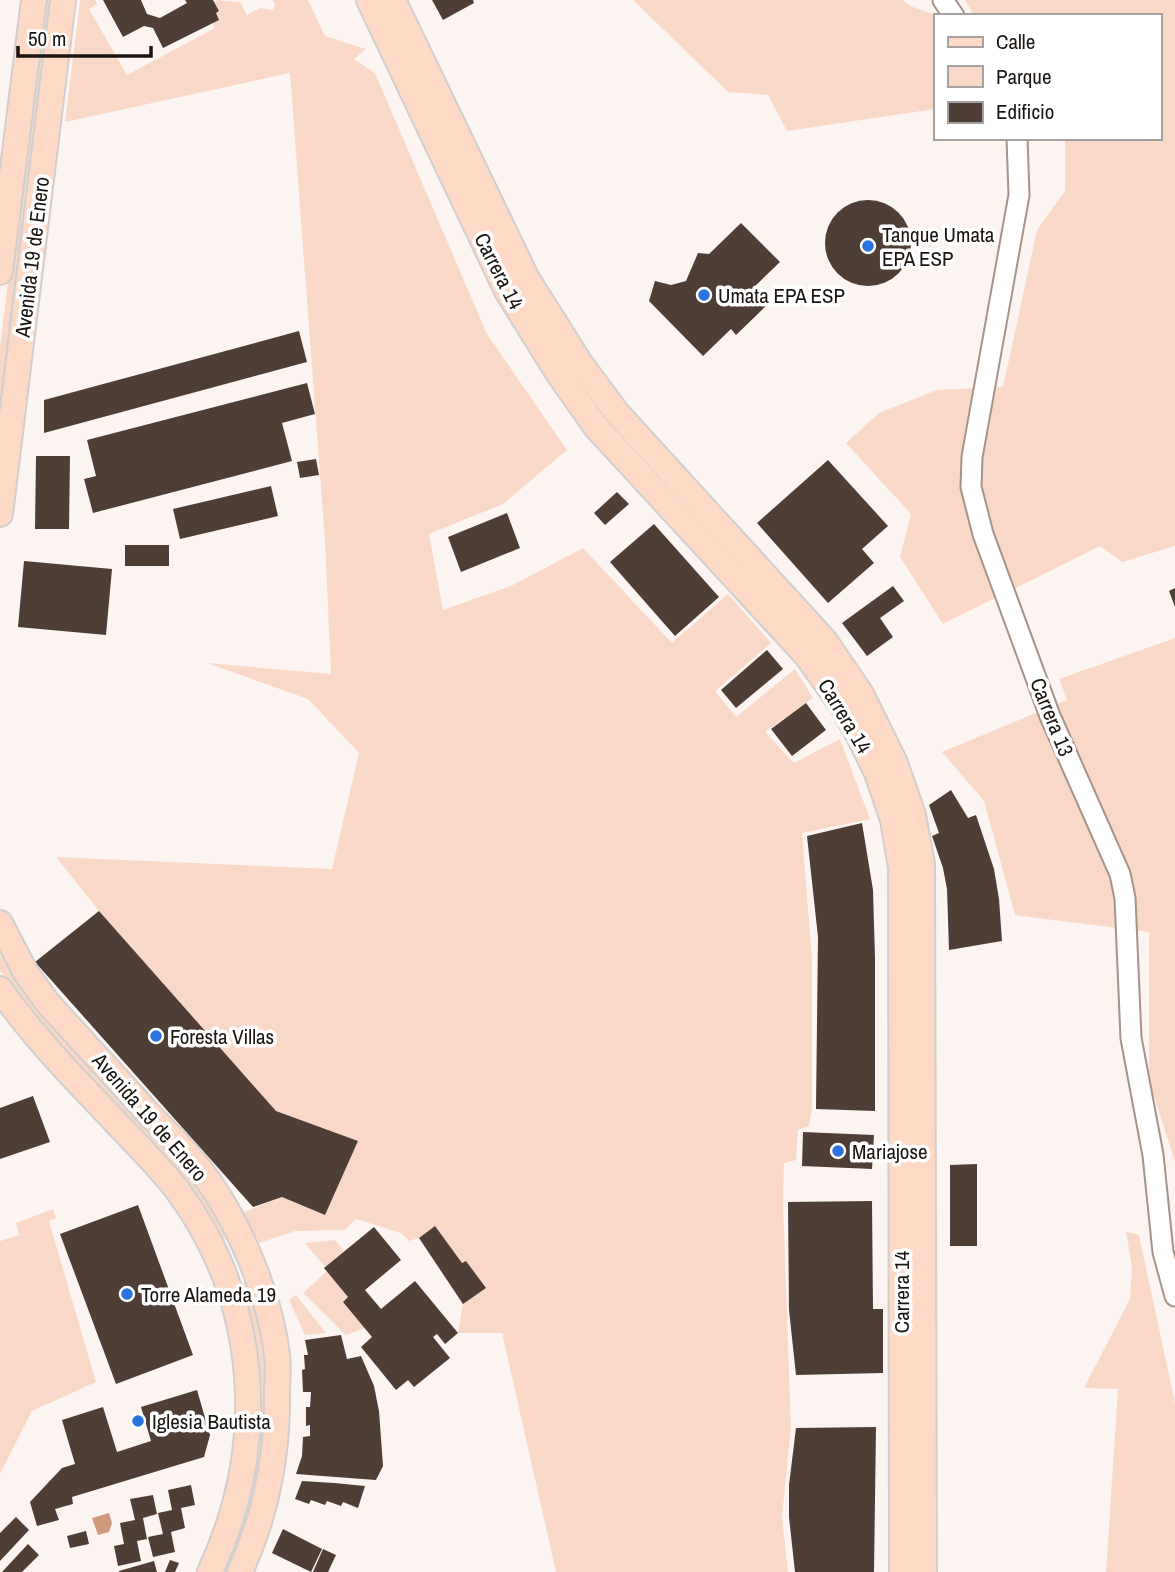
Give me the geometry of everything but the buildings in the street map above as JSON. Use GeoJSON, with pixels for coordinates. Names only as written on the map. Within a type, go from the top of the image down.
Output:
{"type":"FeatureCollection","features":[{"type":"Feature","properties":{"kind":"main road","name":"Avenida 19 de Enero"},"geometry":{"type":"LineString","coordinates":[[0,272],[34,0]]}},
{"type":"Feature","properties":{"kind":"main road","name":"Avenida 19 de Enero"},"geometry":{"type":"LineString","coordinates":[[0,514],[63,0]]}},
{"type":"Feature","properties":{"kind":"main road","name":"Carrera 14"},"geometry":{"type":"LineString","coordinates":[[369,0],[507,291],[534,336],[596,427],[807,656],[860,738],[877,773],[893,820],[901,868],[902,1572]]}},
{"type":"Feature","properties":{"kind":"main road","name":"Carrera 14"},"geometry":{"type":"LineString","coordinates":[[393,0],[527,279],[554,324],[617,413],[825,641],[861,694],[877,725],[895,763],[913,815],[922,864],[924,1572]]}},
{"type":"Feature","properties":{"kind":"main road","name":"Avenida 19 de Enero"},"geometry":{"type":"LineString","coordinates":[[0,923],[26,973],[47,1002],[199,1168],[225,1208],[249,1254],[263,1293],[277,1355],[278,1417],[274,1464],[265,1506],[240,1572]]}},
{"type":"Feature","properties":{"kind":"main road","name":"Avenida 19 de Enero"},"geometry":{"type":"LineString","coordinates":[[0,989],[23,1021],[174,1186],[199,1223],[230,1290],[247,1358],[246,1458],[229,1529],[210,1572]]}},
{"type":"Feature","properties":{"kind":"street","name":"Carrera 13"},"geometry":{"type":"LineString","coordinates":[[1017,140],[1019,195],[972,457],[971,487],[983,534],[1050,716],[1119,874],[1125,898],[1131,1038],[1153,1156],[1163,1252],[1175,1296]]}},
{"type":"Feature","properties":{"kind":"green space"},"geometry":{"type":"Polygon","coordinates":[[[42,0],[54,0],[0,436],[0,347],[42,0]]]}},
{"type":"Feature","properties":{"kind":"green space"},"geometry":{"type":"Polygon","coordinates":[[[80,0],[95,0],[97,4],[89,9],[127,75],[215,28],[213,23],[219,11],[214,2],[218,0],[240,2],[247,15],[260,8],[273,10],[273,0],[308,0],[325,36],[366,49],[354,59],[375,73],[487,334],[567,450],[503,504],[429,534],[443,610],[511,586],[583,548],[672,643],[728,594],[771,643],[715,691],[736,717],[795,669],[813,698],[765,732],[794,763],[840,739],[870,819],[802,833],[812,958],[812,1108],[809,1126],[798,1130],[796,1160],[784,1163],[791,1428],[782,1517],[788,1572],[556,1572],[502,1333],[458,1333],[463,1304],[485,1288],[466,1261],[462,1263],[435,1226],[419,1238],[409,1241],[401,1233],[356,1219],[345,1230],[295,1231],[259,1243],[242,1213],[282,1197],[325,1215],[358,1141],[276,1111],[99,911],[56,857],[332,869],[359,753],[308,699],[207,663],[331,674],[325,541],[290,73],[65,122],[80,0]]]}},
{"type":"Feature","properties":{"kind":"green space"},"geometry":{"type":"Polygon","coordinates":[[[633,0],[903,0],[910,6],[934,15],[934,109],[787,131],[768,95],[728,92],[633,0]]]}},
{"type":"Feature","properties":{"kind":"green space"},"geometry":{"type":"Polygon","coordinates":[[[965,0],[1175,0],[1175,546],[1122,562],[1100,546],[943,624],[900,557],[911,514],[846,443],[879,413],[937,390],[1003,387],[1037,230],[1065,191],[1065,140],[1161,140],[1161,14],[973,14],[965,0]]]}},
{"type":"Feature","properties":{"kind":"green space"},"geometry":{"type":"Polygon","coordinates":[[[1175,638],[1175,1162],[1149,1080],[1149,932],[1015,915],[984,801],[942,752],[1067,700],[1059,679],[1175,638]]]}},
{"type":"Feature","properties":{"kind":"green space"},"geometry":{"type":"Polygon","coordinates":[[[0,955],[21,986],[195,1176],[223,1223],[225,1244],[187,1181],[45,1031],[0,971],[0,955]]]}},
{"type":"Feature","properties":{"kind":"green space"},"geometry":{"type":"Polygon","coordinates":[[[53,1209],[56,1218],[49,1221],[96,1382],[32,1411],[0,1474],[0,1241],[19,1235],[16,1223],[53,1209]]]}},
{"type":"Feature","properties":{"kind":"green space"},"geometry":{"type":"Polygon","coordinates":[[[1126,1232],[1139,1235],[1175,1403],[1175,1572],[1106,1572],[1118,1389],[1084,1388],[1130,1299],[1132,1267],[1126,1232]]]}},
{"type":"Feature","properties":{"kind":"green space"},"geometry":{"type":"Polygon","coordinates":[[[335,1240],[344,1251],[325,1267],[305,1243],[335,1240]]]}},
{"type":"Feature","properties":{"kind":"green space"},"geometry":{"type":"Polygon","coordinates":[[[327,1271],[348,1297],[365,1328],[346,1335],[303,1293],[327,1271]]]}},
{"type":"Feature","properties":{"kind":"green space"},"geometry":{"type":"Polygon","coordinates":[[[247,1279],[268,1356],[266,1462],[231,1572],[219,1572],[256,1358],[241,1285],[247,1279]]]}},
{"type":"Feature","properties":{"kind":"green space"},"geometry":{"type":"Polygon","coordinates":[[[296,1295],[326,1333],[305,1335],[289,1300],[296,1295]]]}},
{"type":"Feature","properties":{"kind":"shaded area"},"geometry":{"type":"Polygon","coordinates":[[[109,1513],[112,1523],[109,1532],[98,1535],[92,1518],[109,1513]]]}},
{"type":"Feature","properties":{"kind":"place","name":"Tanque Umata EPA ESP"},"geometry":{"type":"Point","coordinates":[868,246]}},
{"type":"Feature","properties":{"kind":"place","name":"Umata EPA ESP"},"geometry":{"type":"Point","coordinates":[704,295]}},
{"type":"Feature","properties":{"kind":"place","name":"Foresta Villas"},"geometry":{"type":"Point","coordinates":[156,1036]}},
{"type":"Feature","properties":{"kind":"place","name":"Mariajose"},"geometry":{"type":"Point","coordinates":[838,1151]}},
{"type":"Feature","properties":{"kind":"place","name":"Torre Alameda 19"},"geometry":{"type":"Point","coordinates":[127,1294]}},
{"type":"Feature","properties":{"kind":"place","name":"Iglesia Bautista"},"geometry":{"type":"Point","coordinates":[138,1421]}}]}
